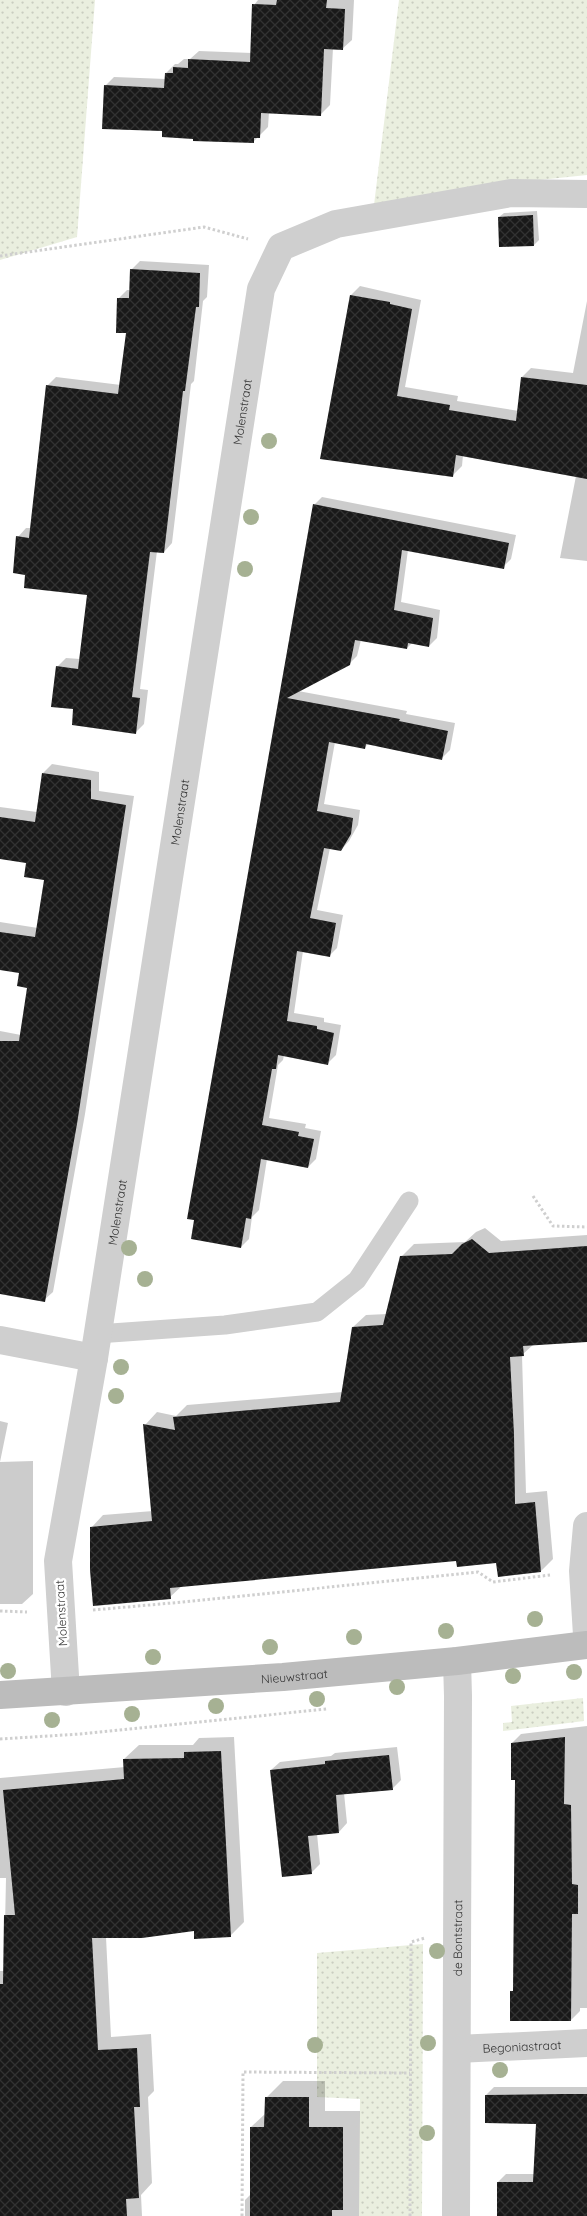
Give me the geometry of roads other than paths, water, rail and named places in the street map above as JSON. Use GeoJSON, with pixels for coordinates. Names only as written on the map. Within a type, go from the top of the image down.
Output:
{"type":"FeatureCollection","features":[{"type":"Feature","properties":{"kind":"street","name":"Molenstraat"},"geometry":{"type":"LineString","coordinates":[[66,1692],[58,1561],[96,1346],[261,289],[281,247],[336,224],[512,193],[587,194]]}},
{"type":"Feature","properties":{"kind":"street"},"geometry":{"type":"LineString","coordinates":[[0,1340],[96,1346]]}},
{"type":"Feature","properties":{"kind":"street"},"geometry":{"type":"LineString","coordinates":[[587,1526],[583,1571],[587,1635]]}},
{"type":"Feature","properties":{"kind":"street","name":"Nieuwstraat"},"geometry":{"type":"LineString","coordinates":[[0,1695],[264,1678],[456,1661],[587,1645]]}},
{"type":"Feature","properties":{"kind":"street","name":"de Bontstraat"},"geometry":{"type":"LineString","coordinates":[[456,1661],[458,1696],[456,2216]]}},
{"type":"Feature","properties":{"kind":"street","name":"Begoniastraat"},"geometry":{"type":"LineString","coordinates":[[457,2049],[587,2043]]}},
{"type":"Feature","properties":{"kind":"lane"},"geometry":{"type":"LineString","coordinates":[[96,1346],[317,1312],[357,1280],[409,1201]]}}]}
